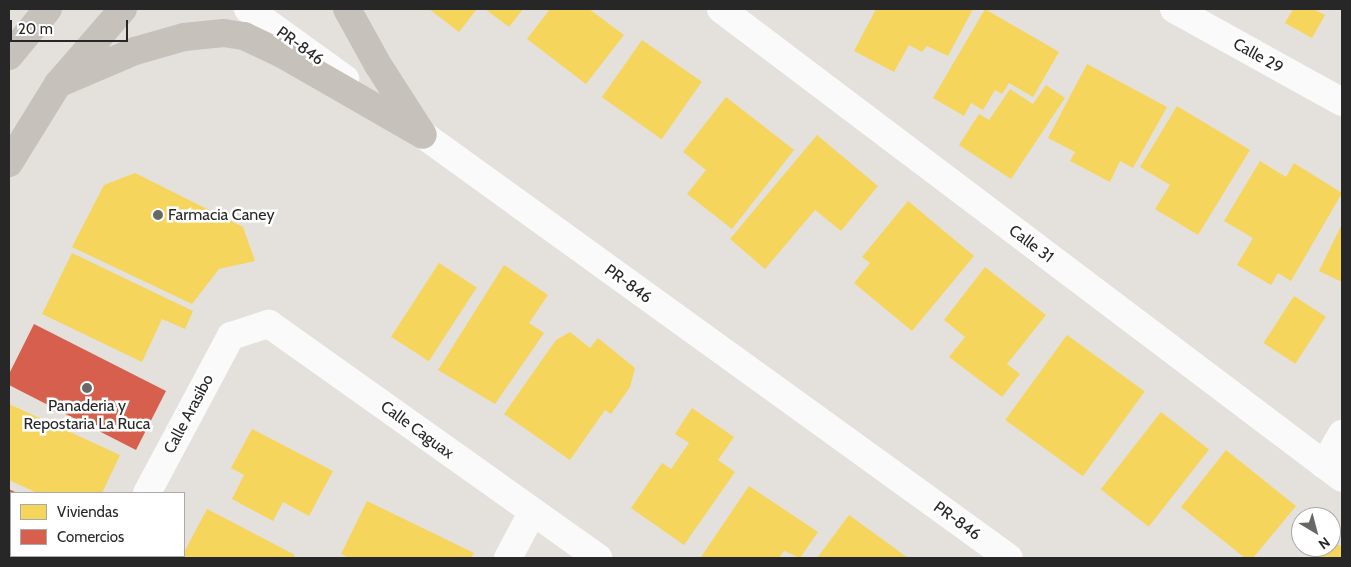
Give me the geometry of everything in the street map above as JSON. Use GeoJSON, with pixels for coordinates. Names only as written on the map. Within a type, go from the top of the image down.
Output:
{"type":"FeatureCollection","features":[{"type":"Feature","properties":{"kind":"main road"},"geometry":{"type":"LineString","coordinates":[[9,56],[48,9]]}},
{"type":"Feature","properties":{"kind":"main road"},"geometry":{"type":"LineString","coordinates":[[9,164],[58,84],[123,9]]}},
{"type":"Feature","properties":{"kind":"main road"},"geometry":{"type":"LineString","coordinates":[[348,9],[378,65],[423,135]]}},
{"type":"Feature","properties":{"kind":"main road"},"geometry":{"type":"LineString","coordinates":[[58,84],[143,49],[184,37],[230,34],[244,36],[284,55],[423,135]]}},
{"type":"Feature","properties":{"kind":"street","name":"PR-846"},"geometry":{"type":"LineString","coordinates":[[248,9],[1009,558]]}},
{"type":"Feature","properties":{"kind":"street","name":"Calle 31"},"geometry":{"type":"LineString","coordinates":[[721,9],[1333,472]]}},
{"type":"Feature","properties":{"kind":"street","name":"Calle 29"},"geometry":{"type":"LineString","coordinates":[[1174,9],[1342,102]]}},
{"type":"Feature","properties":{"kind":"street","name":"Calle Caguax"},"geometry":{"type":"LineString","coordinates":[[231,336],[269,324],[532,513],[598,558]]}},
{"type":"Feature","properties":{"kind":"street","name":"Calle Arasibo"},"geometry":{"type":"LineString","coordinates":[[147,492],[231,336]]}},
{"type":"Feature","properties":{"kind":"street"},"geometry":{"type":"LineString","coordinates":[[1333,472],[1342,434]]}},
{"type":"Feature","properties":{"kind":"street"},"geometry":{"type":"LineString","coordinates":[[508,558],[532,513]]}},
{"type":"Feature","properties":{"kind":"building: Viviendas"},"geometry":{"type":"Polygon","coordinates":[[[429,9],[477,9],[459,32],[429,9]]]}},
{"type":"Feature","properties":{"kind":"building: Viviendas"},"geometry":{"type":"Polygon","coordinates":[[[485,9],[523,9],[509,27],[485,9]]]}},
{"type":"Feature","properties":{"kind":"building: Viviendas"},"geometry":{"type":"Polygon","coordinates":[[[550,9],[589,9],[624,35],[586,84],[527,39],[550,9]]]}},
{"type":"Feature","properties":{"kind":"building: Viviendas"},"geometry":{"type":"Polygon","coordinates":[[[876,9],[973,9],[948,56],[927,46],[922,52],[909,45],[894,72],[854,51],[876,9]]]}},
{"type":"Feature","properties":{"kind":"building: Viviendas"},"geometry":{"type":"Polygon","coordinates":[[[985,9],[1059,52],[1033,97],[1009,83],[1002,94],[995,90],[983,110],[971,103],[964,116],[933,98],[985,9]]]}},
{"type":"Feature","properties":{"kind":"building: Viviendas"},"geometry":{"type":"Polygon","coordinates":[[[1293,9],[1313,9],[1325,15],[1312,38],[1285,23],[1293,9]]]}},
{"type":"Feature","properties":{"kind":"building: Viviendas"},"geometry":{"type":"Polygon","coordinates":[[[642,40],[702,82],[662,139],[602,97],[642,40]]]}},
{"type":"Feature","properties":{"kind":"building: Viviendas"},"geometry":{"type":"Polygon","coordinates":[[[1087,64],[1167,107],[1133,168],[1120,161],[1110,182],[1070,161],[1075,152],[1048,138],[1087,64]]]}},
{"type":"Feature","properties":{"kind":"building: Viviendas"},"geometry":{"type":"Polygon","coordinates":[[[1046,85],[1065,98],[1011,179],[959,145],[979,114],[989,120],[1010,89],[1033,104],[1046,85]]]}},
{"type":"Feature","properties":{"kind":"building: Viviendas"},"geometry":{"type":"Polygon","coordinates":[[[726,97],[794,150],[732,229],[687,194],[706,170],[683,152],[726,97]]]}},
{"type":"Feature","properties":{"kind":"building: Viviendas"},"geometry":{"type":"Polygon","coordinates":[[[1177,106],[1250,150],[1198,235],[1155,209],[1170,185],[1140,167],[1177,106]]]}},
{"type":"Feature","properties":{"kind":"building: Viviendas"},"geometry":{"type":"Polygon","coordinates":[[[817,135],[878,186],[841,231],[815,210],[765,269],[730,239],[817,135]]]}},
{"type":"Feature","properties":{"kind":"building: Viviendas"},"geometry":{"type":"Polygon","coordinates":[[[1260,161],[1286,177],[1294,163],[1342,193],[1291,281],[1278,273],[1271,285],[1237,265],[1253,238],[1224,221],[1260,161]]]}},
{"type":"Feature","properties":{"kind":"building: Viviendas"},"geometry":{"type":"Polygon","coordinates":[[[135,173],[243,227],[255,261],[219,269],[192,304],[72,247],[104,185],[135,173]]]}},
{"type":"Feature","properties":{"kind":"building: Viviendas"},"geometry":{"type":"Polygon","coordinates":[[[908,201],[974,256],[912,331],[854,283],[870,263],[862,257],[908,201]]]}},
{"type":"Feature","properties":{"kind":"building: Viviendas"},"geometry":{"type":"Polygon","coordinates":[[[1342,224],[1342,282],[1319,271],[1342,224]]]}},
{"type":"Feature","properties":{"kind":"building: Viviendas"},"geometry":{"type":"Polygon","coordinates":[[[72,253],[193,311],[185,329],[162,319],[142,362],[42,314],[72,253]]]}},
{"type":"Feature","properties":{"kind":"building: Viviendas"},"geometry":{"type":"Polygon","coordinates":[[[439,263],[477,288],[429,361],[391,337],[439,263]]]}},
{"type":"Feature","properties":{"kind":"building: Viviendas"},"geometry":{"type":"Polygon","coordinates":[[[504,265],[548,295],[529,323],[544,333],[495,404],[438,370],[504,265]]]}},
{"type":"Feature","properties":{"kind":"building: Viviendas"},"geometry":{"type":"Polygon","coordinates":[[[985,267],[1046,315],[1007,364],[1020,374],[1002,397],[949,357],[965,337],[944,320],[985,267]]]}},
{"type":"Feature","properties":{"kind":"building: Viviendas"},"geometry":{"type":"Polygon","coordinates":[[[1294,296],[1326,317],[1295,364],[1264,343],[1294,296]]]}},
{"type":"Feature","properties":{"kind":"building: Viviendas"},"geometry":{"type":"Polygon","coordinates":[[[570,332],[590,348],[598,338],[635,368],[630,387],[611,414],[605,410],[570,460],[504,414],[556,340],[570,332]]]}},
{"type":"Feature","properties":{"kind":"building: Viviendas"},"geometry":{"type":"Polygon","coordinates":[[[1067,335],[1145,391],[1083,476],[1005,420],[1067,335]]]}},
{"type":"Feature","properties":{"kind":"building: Viviendas"},"geometry":{"type":"Polygon","coordinates":[[[9,404],[120,455],[102,492],[35,492],[9,480],[9,404]]]}},
{"type":"Feature","properties":{"kind":"building: Viviendas"},"geometry":{"type":"Polygon","coordinates":[[[692,408],[734,437],[718,460],[735,472],[684,545],[631,508],[662,463],[671,469],[689,443],[675,434],[692,408]]]}},
{"type":"Feature","properties":{"kind":"building: Viviendas"},"geometry":{"type":"Polygon","coordinates":[[[1161,412],[1209,450],[1149,527],[1101,489],[1161,412]]]}},
{"type":"Feature","properties":{"kind":"building: Viviendas"},"geometry":{"type":"Polygon","coordinates":[[[252,429],[333,471],[309,516],[283,502],[273,521],[232,499],[244,475],[231,468],[252,429]]]}},
{"type":"Feature","properties":{"kind":"building: Viviendas"},"geometry":{"type":"Polygon","coordinates":[[[1226,450],[1296,506],[1291,507],[1291,512],[1253,558],[1245,558],[1181,507],[1226,450]]]}},
{"type":"Feature","properties":{"kind":"building: Viviendas"},"geometry":{"type":"Polygon","coordinates":[[[749,486],[818,532],[800,558],[784,551],[779,558],[701,557],[749,486]]]}},
{"type":"Feature","properties":{"kind":"building: Viviendas"},"geometry":{"type":"Polygon","coordinates":[[[367,501],[474,553],[471,558],[349,558],[341,554],[367,501]]]}},
{"type":"Feature","properties":{"kind":"building: Viviendas"},"geometry":{"type":"Polygon","coordinates":[[[207,509],[295,555],[293,558],[181,558],[185,557],[185,550],[207,509]]]}},
{"type":"Feature","properties":{"kind":"building: Viviendas"},"geometry":{"type":"Polygon","coordinates":[[[849,515],[908,558],[817,558],[849,515]]]}},
{"type":"Feature","properties":{"kind":"building: Viviendas"},"geometry":{"type":"Polygon","coordinates":[[[1342,547],[1342,558],[1310,558],[1341,557],[1342,547]]]}},
{"type":"Feature","properties":{"kind":"building: Comercios","name":"Panaderia y Repostaria La Ruca"},"geometry":{"type":"Polygon","coordinates":[[[34,324],[166,391],[136,450],[9,385],[9,374],[34,324]]]}},
{"type":"Feature","properties":{"kind":"building: Comercios"},"geometry":{"type":"Polygon","coordinates":[[[9,489],[15,492],[10,492],[10,557],[66,557],[9,558],[9,489]]]}},
{"type":"Feature","properties":{"kind":"place","name":"Farmacia Caney"},"geometry":{"type":"Point","coordinates":[158,215]}},
{"type":"Feature","properties":{"kind":"place","name":"Panaderia y Repostaria La Ruca"},"geometry":{"type":"Point","coordinates":[87,388]}}]}
